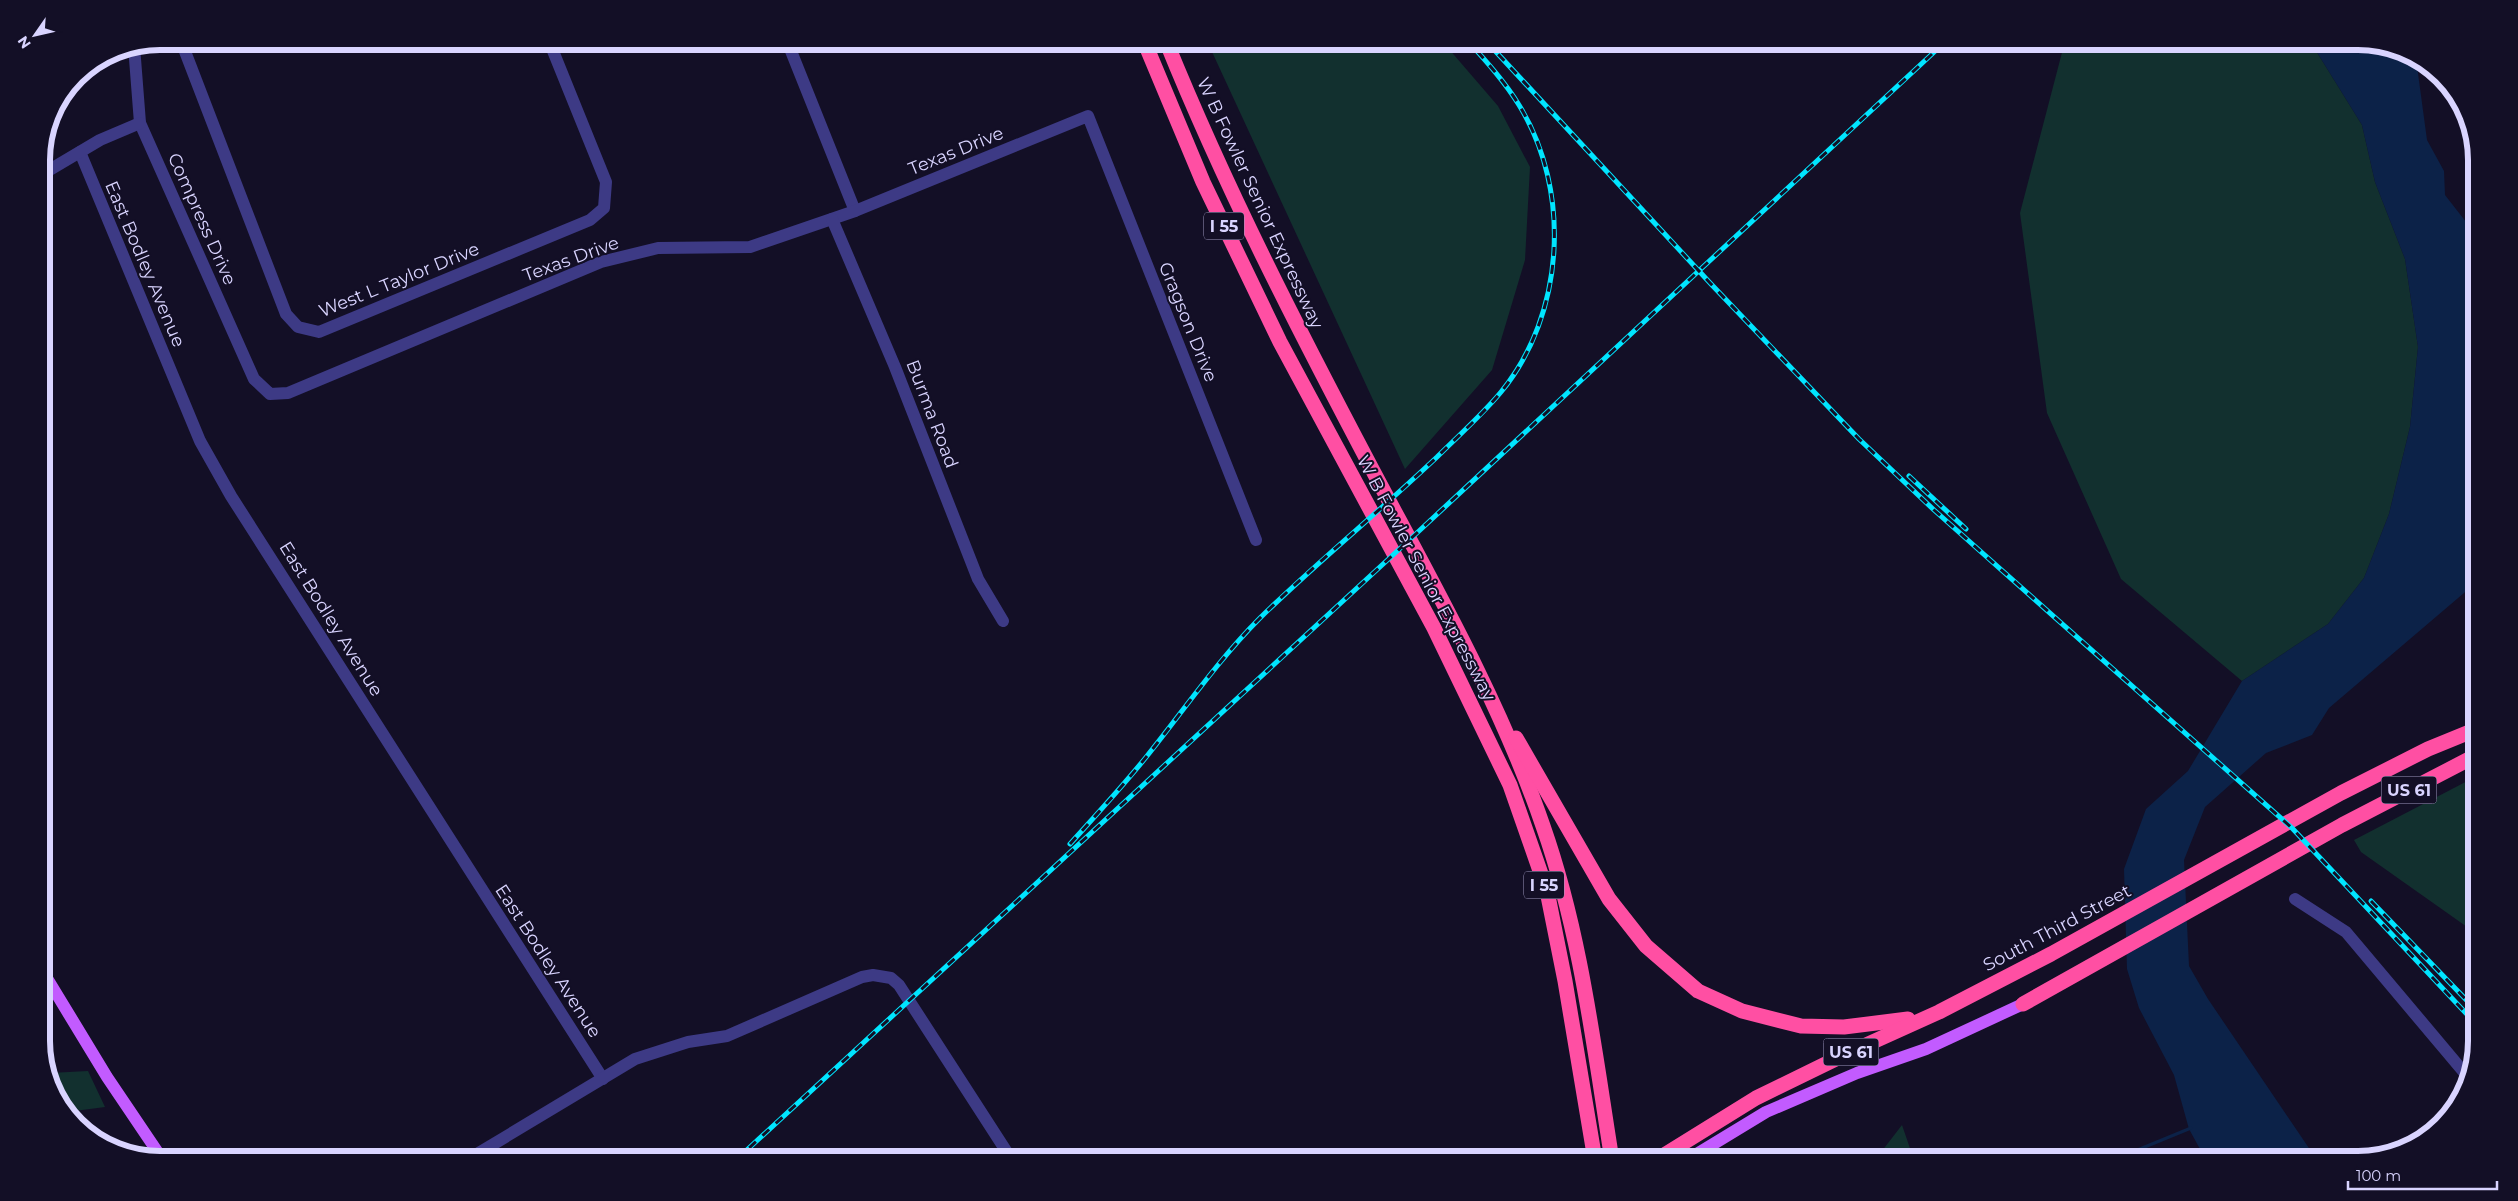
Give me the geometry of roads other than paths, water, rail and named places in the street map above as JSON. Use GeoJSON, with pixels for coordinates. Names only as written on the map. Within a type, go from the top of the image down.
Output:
{"type":"FeatureCollection","features":[{"type":"Feature","properties":{"kind":"highway","name":"W B Fowler Senior Expressway"},"geometry":{"type":"LineString","coordinates":[[1148,50],[1203,182],[1280,342],[1434,628],[1510,785],[1547,892],[1565,981],[1593,1151]]}},
{"type":"Feature","properties":{"kind":"highway","name":"W B Fowler Senior Expressway"},"geometry":{"type":"LineString","coordinates":[[1170,50],[1218,166],[1278,291],[1490,694],[1544,827],[1580,959],[1611,1151]]}},
{"type":"Feature","properties":{"kind":"highway"},"geometry":{"type":"LineString","coordinates":[[1490,694],[1609,899],[1646,946],[1698,992],[1742,1011],[1801,1026],[1844,1028],[1891,1023],[1939,1012]]}},
{"type":"Feature","properties":{"kind":"highway","name":"South Third Street"},"geometry":{"type":"LineString","coordinates":[[1671,1151],[1756,1098],[1846,1054],[1939,1012],[2051,954],[2341,793],[2428,749],[2468,733]]}},
{"type":"Feature","properties":{"kind":"highway","name":"US 61"},"geometry":{"type":"LineString","coordinates":[[2023,1004],[2342,825],[2468,760]]}},
{"type":"Feature","properties":{"kind":"main road"},"geometry":{"type":"LineString","coordinates":[[50,983],[107,1077],[157,1151]]}},
{"type":"Feature","properties":{"kind":"main road","name":"US 61"},"geometry":{"type":"LineString","coordinates":[[1702,1151],[1766,1112],[1857,1073],[1926,1049],[2023,1004]]}},
{"type":"Feature","properties":{"kind":"street","name":"West L Taylor Drive"},"geometry":{"type":"LineString","coordinates":[[184,50],[286,314],[298,327],[319,332],[590,220],[604,208],[606,182],[553,50]]}},
{"type":"Feature","properties":{"kind":"street"},"geometry":{"type":"LineString","coordinates":[[791,50],[855,211]]}},
{"type":"Feature","properties":{"kind":"street","name":"Compress Drive"},"geometry":{"type":"LineString","coordinates":[[135,53],[140,123],[254,379],[270,394]]}},
{"type":"Feature","properties":{"kind":"street","name":"Texas Drive"},"geometry":{"type":"LineString","coordinates":[[270,394],[288,393],[601,262],[658,248],[750,247],[855,211],[1088,116]]}},
{"type":"Feature","properties":{"kind":"street","name":"Gragson Drive"},"geometry":{"type":"LineString","coordinates":[[1088,116],[1256,540]]}},
{"type":"Feature","properties":{"kind":"street"},"geometry":{"type":"LineString","coordinates":[[50,170],[100,140],[140,123]]}},
{"type":"Feature","properties":{"kind":"street","name":"East Bodley Avenue"},"geometry":{"type":"LineString","coordinates":[[80,152],[200,441],[231,496],[603,1079]]}},
{"type":"Feature","properties":{"kind":"street","name":"Burma Road"},"geometry":{"type":"LineString","coordinates":[[832,219],[895,367],[978,580],[1003,621]]}},
{"type":"Feature","properties":{"kind":"street"},"geometry":{"type":"LineString","coordinates":[[2295,899],[2346,932],[2463,1071]]}},
{"type":"Feature","properties":{"kind":"street"},"geometry":{"type":"LineString","coordinates":[[482,1151],[635,1058],[688,1042],[727,1036],[847,982],[872,975],[891,978],[899,985],[925,1022],[956,1075],[1006,1151]]}},
{"type":"Feature","properties":{"kind":"water"},"geometry":{"type":"Polygon","coordinates":[[[2316,50],[2365,50],[2379,52],[2396,57],[2417,68],[2427,140],[2444,171],[2445,195],[2468,224],[2468,590],[2329,708],[2312,735],[2266,753],[2205,807],[2184,860],[2189,966],[2208,999],[2311,1151],[2201,1151],[2189,1129],[2174,1075],[2139,1008],[2127,969],[2124,869],[2146,809],[2188,771],[2242,681],[2328,624],[2364,578],[2389,514],[2410,427],[2418,347],[2405,259],[2375,182],[2362,125],[2316,50]]]}},
{"type":"Feature","properties":{"kind":"waterway"},"geometry":{"type":"LineString","coordinates":[[2135,1151],[2191,1128]]}},
{"type":"Feature","properties":{"kind":"railway"},"geometry":{"type":"LineString","coordinates":[[1070,844],[1138,767],[1245,634],[1282,597],[1470,425],[1501,392],[1522,361],[1538,326],[1549,290],[1554,252],[1553,213],[1548,175],[1536,139],[1514,96],[1476,50]]}},
{"type":"Feature","properties":{"kind":"railway"},"geometry":{"type":"LineString","coordinates":[[1494,50],[1711,284],[1859,439],[1934,510],[2292,828],[2468,1015]]}},
{"type":"Feature","properties":{"kind":"railway"},"geometry":{"type":"LineString","coordinates":[[746,1151],[1419,531],[1936,50]]}},
{"type":"Feature","properties":{"kind":"railway"},"geometry":{"type":"LineString","coordinates":[[1909,476],[1966,529]]}},
{"type":"Feature","properties":{"kind":"railway"},"geometry":{"type":"LineString","coordinates":[[2371,901],[2468,1002]]}}]}
